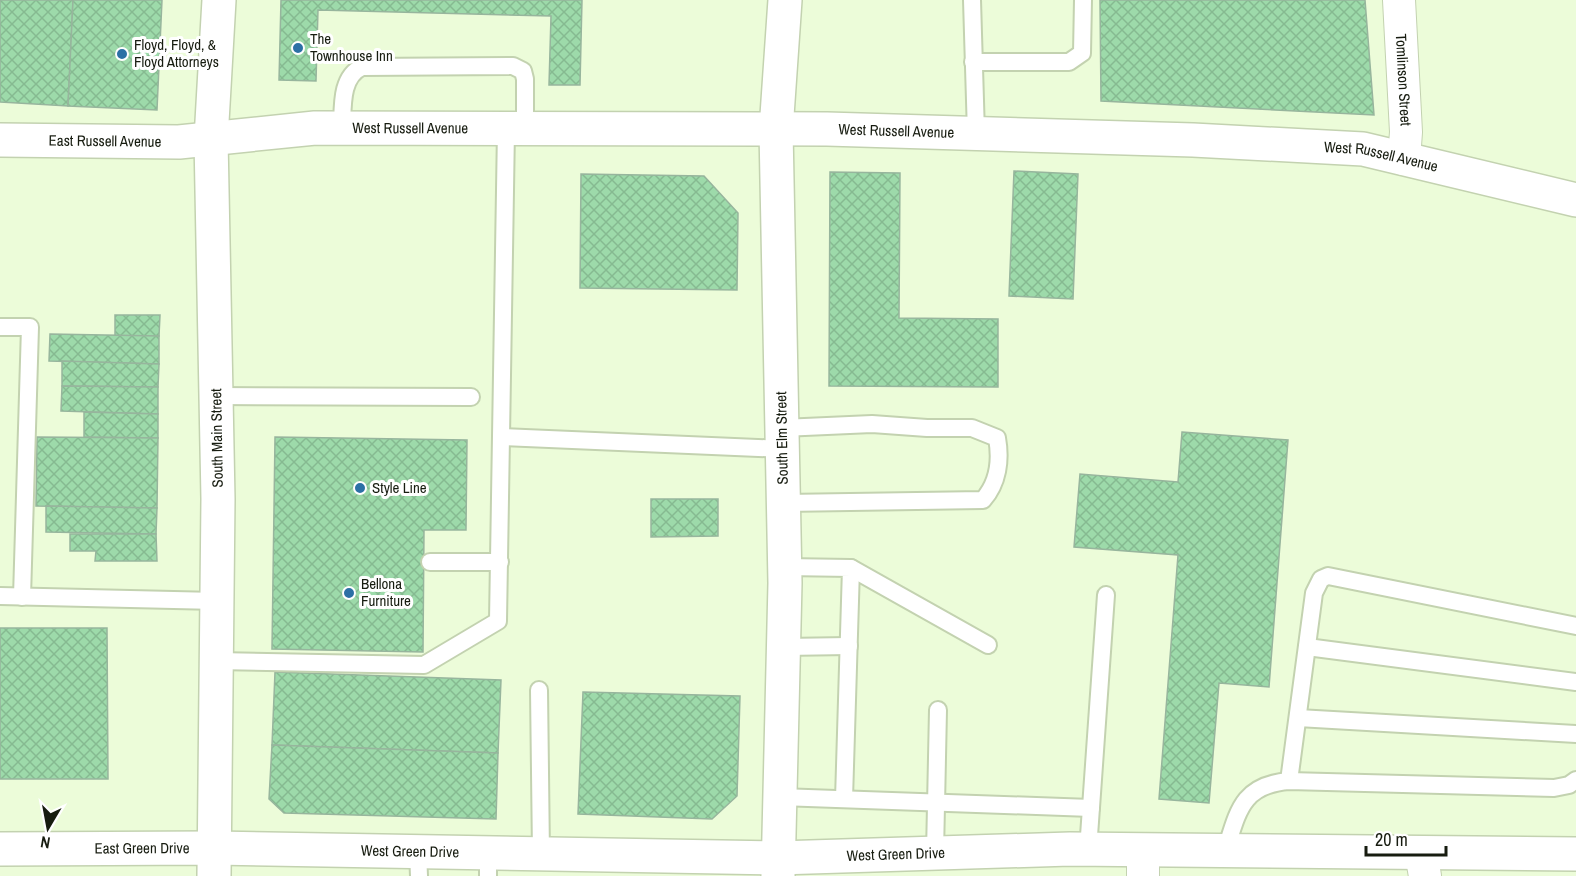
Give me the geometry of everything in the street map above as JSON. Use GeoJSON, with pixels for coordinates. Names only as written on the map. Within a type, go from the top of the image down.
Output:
{"type":"FeatureCollection","features":[{"type":"Feature","properties":{"kind":"main road","name":"South Main Street"},"geometry":{"type":"LineString","coordinates":[[214,862],[217,601],[211,139],[219,0]]}},
{"type":"Feature","properties":{"kind":"main road","name":"South Elm Street"},"geometry":{"type":"LineString","coordinates":[[778,867],[785,567],[776,130],[785,0]]}},
{"type":"Feature","properties":{"kind":"main road","name":"West Russell Avenue"},"geometry":{"type":"LineString","coordinates":[[211,139],[315,128],[827,129],[1363,149],[1576,200]]}},
{"type":"Feature","properties":{"kind":"main road","name":"East Russell Avenue"},"geometry":{"type":"LineString","coordinates":[[0,140],[167,142],[211,139]]}},
{"type":"Feature","properties":{"kind":"main road","name":"East Green Drive"},"geometry":{"type":"LineString","coordinates":[[0,849],[214,862]]}},
{"type":"Feature","properties":{"kind":"main road","name":"West Green Drive"},"geometry":{"type":"LineString","coordinates":[[214,862],[488,865],[542,854],[575,865],[778,867],[935,853],[1088,850],[1143,864],[1225,852],[1423,865],[1576,854]]}},
{"type":"Feature","properties":{"kind":"street","name":"Tomlinson Street"},"geometry":{"type":"LineString","coordinates":[[1399,0],[1406,132],[1404,159]]}},
{"type":"Feature","properties":{"kind":"lane"},"geometry":{"type":"LineString","coordinates":[[972,0],[976,134]]}},
{"type":"Feature","properties":{"kind":"lane"},"geometry":{"type":"LineString","coordinates":[[973,62],[1069,62],[1082,53],[1083,0]]}},
{"type":"Feature","properties":{"kind":"lane"},"geometry":{"type":"LineString","coordinates":[[216,661],[424,665],[498,621],[502,437],[516,129],[525,79],[523,71],[518,68],[362,67],[354,70],[347,81],[342,128]]}},
{"type":"Feature","properties":{"kind":"lane"},"geometry":{"type":"LineString","coordinates":[[0,327],[30,327],[22,597]]}},
{"type":"Feature","properties":{"kind":"lane"},"geometry":{"type":"LineString","coordinates":[[216,396],[471,397]]}},
{"type":"Feature","properties":{"kind":"lane"},"geometry":{"type":"LineString","coordinates":[[502,437],[782,438],[872,424],[972,428],[997,438],[1000,454],[993,489],[983,501],[784,503]]}},
{"type":"Feature","properties":{"kind":"lane"},"geometry":{"type":"LineString","coordinates":[[430,562],[500,562]]}},
{"type":"Feature","properties":{"kind":"lane"},"geometry":{"type":"LineString","coordinates":[[785,567],[851,568],[988,645]]}},
{"type":"Feature","properties":{"kind":"lane"},"geometry":{"type":"LineString","coordinates":[[844,799],[851,568]]}},
{"type":"Feature","properties":{"kind":"lane"},"geometry":{"type":"LineString","coordinates":[[1289,781],[1314,593],[1321,579],[1328,576],[1576,626]]}},
{"type":"Feature","properties":{"kind":"lane"},"geometry":{"type":"LineString","coordinates":[[1088,850],[1106,595]]}},
{"type":"Feature","properties":{"kind":"lane"},"geometry":{"type":"LineString","coordinates":[[0,596],[217,601]]}},
{"type":"Feature","properties":{"kind":"lane"},"geometry":{"type":"LineString","coordinates":[[784,647],[849,646]]}},
{"type":"Feature","properties":{"kind":"lane"},"geometry":{"type":"LineString","coordinates":[[1307,647],[1576,682]]}},
{"type":"Feature","properties":{"kind":"lane"},"geometry":{"type":"LineString","coordinates":[[539,690],[542,854]]}},
{"type":"Feature","properties":{"kind":"lane"},"geometry":{"type":"LineString","coordinates":[[935,853],[938,710]]}},
{"type":"Feature","properties":{"kind":"lane"},"geometry":{"type":"LineString","coordinates":[[1298,718],[1576,734]]}},
{"type":"Feature","properties":{"kind":"lane"},"geometry":{"type":"LineString","coordinates":[[1225,852],[1245,798],[1270,783],[1289,781],[1554,788],[1576,780]]}},
{"type":"Feature","properties":{"kind":"lane"},"geometry":{"type":"LineString","coordinates":[[780,797],[1091,808]]}},
{"type":"Feature","properties":{"kind":"building"},"geometry":{"type":"Polygon","coordinates":[[[0,0],[73,0],[68,106],[0,102],[0,0]]]}},
{"type":"Feature","properties":{"kind":"building"},"geometry":{"type":"Polygon","coordinates":[[[73,0],[162,0],[157,110],[68,106],[73,0]]]}},
{"type":"Feature","properties":{"kind":"building","name":"The Townhouse Inn"},"geometry":{"type":"Polygon","coordinates":[[[281,0],[582,0],[580,85],[549,85],[551,16],[318,10],[316,81],[279,80],[281,0]]]}},
{"type":"Feature","properties":{"kind":"building"},"geometry":{"type":"Polygon","coordinates":[[[1100,0],[1365,0],[1374,115],[1101,101],[1100,0]]]}},
{"type":"Feature","properties":{"kind":"building"},"geometry":{"type":"Polygon","coordinates":[[[1014,171],[1078,174],[1073,299],[1009,296],[1014,171]]]}},
{"type":"Feature","properties":{"kind":"building"},"geometry":{"type":"Polygon","coordinates":[[[830,172],[900,173],[899,318],[998,319],[998,387],[829,386],[830,172]]]}},
{"type":"Feature","properties":{"kind":"building"},"geometry":{"type":"Polygon","coordinates":[[[581,174],[704,176],[738,213],[737,290],[580,288],[581,174]]]}},
{"type":"Feature","properties":{"kind":"building"},"geometry":{"type":"Polygon","coordinates":[[[115,315],[160,315],[159,336],[115,336],[115,315]]]}},
{"type":"Feature","properties":{"kind":"building"},"geometry":{"type":"Polygon","coordinates":[[[50,334],[159,336],[159,364],[49,361],[50,334]]]}},
{"type":"Feature","properties":{"kind":"building"},"geometry":{"type":"Polygon","coordinates":[[[62,361],[159,364],[158,387],[62,386],[62,361]]]}},
{"type":"Feature","properties":{"kind":"building"},"geometry":{"type":"Polygon","coordinates":[[[62,386],[158,387],[158,414],[61,411],[62,386]]]}},
{"type":"Feature","properties":{"kind":"building"},"geometry":{"type":"Polygon","coordinates":[[[84,412],[158,414],[158,438],[84,437],[84,412]]]}},
{"type":"Feature","properties":{"kind":"building"},"geometry":{"type":"Polygon","coordinates":[[[1182,432],[1288,440],[1269,687],[1219,683],[1209,803],[1159,799],[1178,555],[1074,547],[1080,474],[1178,482],[1182,432]]]}},
{"type":"Feature","properties":{"kind":"building"},"geometry":{"type":"Polygon","coordinates":[[[37,437],[158,438],[157,508],[36,506],[37,437]]]}},
{"type":"Feature","properties":{"kind":"building"},"geometry":{"type":"Polygon","coordinates":[[[275,437],[467,440],[466,530],[424,530],[423,652],[272,649],[275,437]]]}},
{"type":"Feature","properties":{"kind":"building"},"geometry":{"type":"Polygon","coordinates":[[[651,499],[718,499],[718,536],[651,537],[651,499]]]}},
{"type":"Feature","properties":{"kind":"building"},"geometry":{"type":"Polygon","coordinates":[[[46,506],[157,508],[156,534],[46,532],[46,506]]]}},
{"type":"Feature","properties":{"kind":"building"},"geometry":{"type":"Polygon","coordinates":[[[70,534],[156,534],[157,561],[95,561],[96,551],[70,551],[70,534]]]}},
{"type":"Feature","properties":{"kind":"building"},"geometry":{"type":"Polygon","coordinates":[[[0,628],[107,628],[108,779],[0,779],[0,628]]]}},
{"type":"Feature","properties":{"kind":"building"},"geometry":{"type":"Polygon","coordinates":[[[275,672],[501,680],[498,753],[272,745],[275,672]]]}},
{"type":"Feature","properties":{"kind":"building"},"geometry":{"type":"Polygon","coordinates":[[[583,692],[740,696],[737,796],[712,819],[578,814],[583,692]]]}},
{"type":"Feature","properties":{"kind":"building"},"geometry":{"type":"Polygon","coordinates":[[[272,745],[498,753],[496,819],[284,813],[269,799],[272,745]]]}},
{"type":"Feature","properties":{"kind":"place","name":"The Townhouse Inn"},"geometry":{"type":"Point","coordinates":[298,48]}},
{"type":"Feature","properties":{"kind":"place","name":"Floyd, Floyd, & Floyd Attorneys"},"geometry":{"type":"Point","coordinates":[122,54]}},
{"type":"Feature","properties":{"kind":"place","name":"Style Line"},"geometry":{"type":"Point","coordinates":[360,488]}},
{"type":"Feature","properties":{"kind":"place","name":"Bellona Furniture"},"geometry":{"type":"Point","coordinates":[349,593]}}]}
